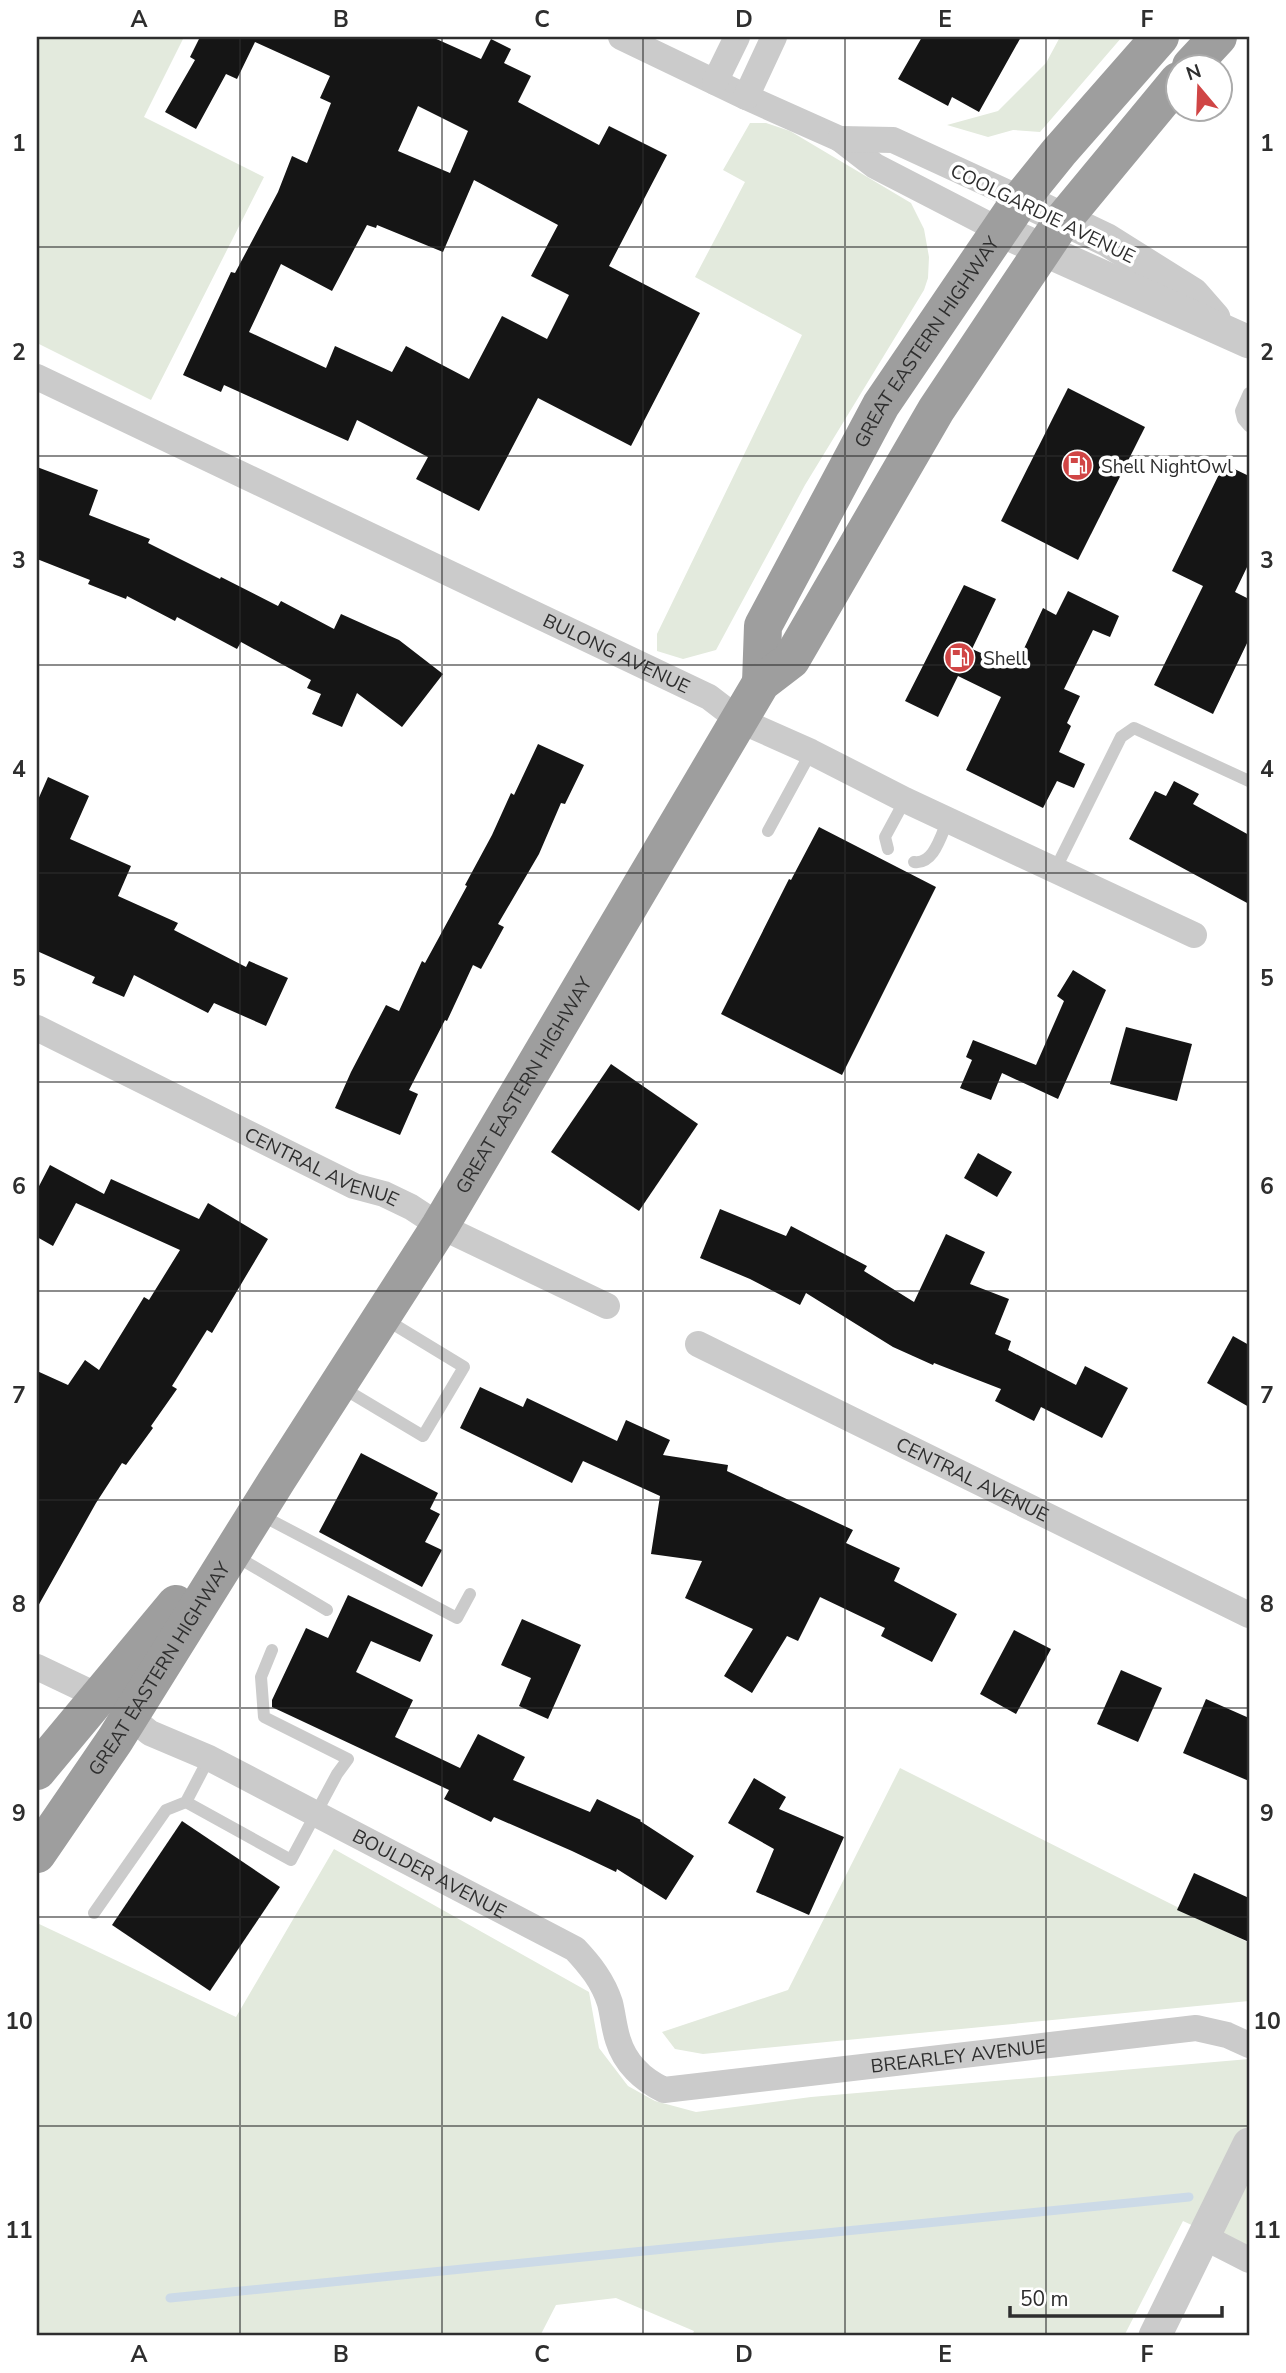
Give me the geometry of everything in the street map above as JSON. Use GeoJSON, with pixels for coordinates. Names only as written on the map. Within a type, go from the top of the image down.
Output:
{"type":"FeatureCollection","features":[{"type":"Feature","properties":{"kind":"highway","name":"GREAT EASTERN HIGHWAY"},"geometry":{"type":"LineString","coordinates":[[761,683],[763,626],[881,405],[1021,199],[1160,37]]}},
{"type":"Feature","properties":{"kind":"highway"},"geometry":{"type":"LineString","coordinates":[[1204,52],[1217,37]]}},
{"type":"Feature","properties":{"kind":"highway","name":"GREAT EASTERN HIGHWAY"},"geometry":{"type":"LineString","coordinates":[[37,1854],[115,1707],[277,1480],[440,1226],[761,683],[791,660],[936,410],[1053,235],[1164,98]]}},
{"type":"Feature","properties":{"kind":"highway","name":"GREAT EASTERN HIGHWAY"},"geometry":{"type":"LineString","coordinates":[[37,1771],[115,1707]]}},
{"type":"Feature","properties":{"kind":"street","name":"COOLGARDIE AVENUE"},"geometry":{"type":"LineString","coordinates":[[621,37],[840,139],[875,166],[999,230],[1053,235]]}},
{"type":"Feature","properties":{"kind":"street"},"geometry":{"type":"LineString","coordinates":[[715,82],[737,37]]}},
{"type":"Feature","properties":{"kind":"street"},"geometry":{"type":"LineString","coordinates":[[746,97],[774,37]]}},
{"type":"Feature","properties":{"kind":"street","name":"COOLGARDIE AVENUE"},"geometry":{"type":"LineString","coordinates":[[840,139],[893,140],[1021,199],[1053,235],[1237,336]]}},
{"type":"Feature","properties":{"kind":"street","name":"BULONG AVENUE"},"geometry":{"type":"LineString","coordinates":[[37,377],[709,697],[739,720],[1194,935]]}},
{"type":"Feature","properties":{"kind":"street","name":"CENTRAL AVENUE"},"geometry":{"type":"LineString","coordinates":[[37,1028],[354,1186],[384,1194],[411,1207],[440,1226],[607,1306]]}},
{"type":"Feature","properties":{"kind":"street","name":"CENTRAL AVENUE"},"geometry":{"type":"LineString","coordinates":[[698,1345],[1249,1615]]}},
{"type":"Feature","properties":{"kind":"street","name":"BOULDER AVENUE"},"geometry":{"type":"LineString","coordinates":[[37,1667],[115,1707],[150,1733],[209,1758],[575,1949],[594,1969],[610,2001],[618,2042],[631,2066],[648,2082],[664,2090]]}},
{"type":"Feature","properties":{"kind":"street","name":"BREARLEY AVENUE"},"geometry":{"type":"LineString","coordinates":[[664,2090],[1196,2028],[1227,2035],[1249,2045]]}},
{"type":"Feature","properties":{"kind":"street"},"geometry":{"type":"LineString","coordinates":[[1155,2336],[1249,2144]]}},
{"type":"Feature","properties":{"kind":"street"},"geometry":{"type":"LineString","coordinates":[[1204,2237],[1249,2260]]}},
{"type":"Feature","properties":{"kind":"lane"},"geometry":{"type":"LineString","coordinates":[[1249,393],[1241,411],[1249,426]]}},
{"type":"Feature","properties":{"kind":"lane"},"geometry":{"type":"LineString","coordinates":[[1055,870],[1121,737],[1134,728],[1249,780]]}},
{"type":"Feature","properties":{"kind":"lane"},"geometry":{"type":"LineString","coordinates":[[768,831],[811,752]]}},
{"type":"Feature","properties":{"kind":"lane"},"geometry":{"type":"LineString","coordinates":[[888,849],[885,837],[905,800]]}},
{"type":"Feature","properties":{"kind":"lane"},"geometry":{"type":"LineString","coordinates":[[914,862],[921,863],[930,857],[948,820]]}},
{"type":"Feature","properties":{"kind":"lane"},"geometry":{"type":"LineString","coordinates":[[338,1385],[423,1436],[464,1367],[381,1317]]}},
{"type":"Feature","properties":{"kind":"lane"},"geometry":{"type":"LineString","coordinates":[[254,1512],[457,1618],[470,1594]]}},
{"type":"Feature","properties":{"kind":"lane"},"geometry":{"type":"LineString","coordinates":[[227,1550],[327,1610]]}},
{"type":"Feature","properties":{"kind":"lane"},"geometry":{"type":"LineString","coordinates":[[186,1802],[291,1860],[337,1774],[348,1759],[264,1717],[261,1677],[272,1650]]}},
{"type":"Feature","properties":{"kind":"lane"},"geometry":{"type":"LineString","coordinates":[[94,1913],[166,1810],[186,1802],[209,1758]]}},
{"type":"Feature","properties":{"kind":"shaded area"},"geometry":{"type":"Polygon","coordinates":[[[37,37],[184,37],[144,117],[264,177],[151,400],[37,343],[37,37]]]}},
{"type":"Feature","properties":{"kind":"shaded area"},"geometry":{"type":"Polygon","coordinates":[[[1060,37],[1122,37],[1040,132],[1013,130],[988,137],[947,125],[998,111],[1046,63],[1060,37]]]}},
{"type":"Feature","properties":{"kind":"shaded area"},"geometry":{"type":"Polygon","coordinates":[[[750,123],[766,123],[790,131],[911,203],[924,229],[929,257],[928,278],[924,290],[805,485],[716,650],[683,659],[657,651],[657,634],[802,335],[695,277],[745,182],[723,170],[750,123]]]}},
{"type":"Feature","properties":{"kind":"shaded area"},"geometry":{"type":"Polygon","coordinates":[[[900,1768],[1249,1943],[1249,2001],[703,2054],[675,2049],[662,2032],[788,1990],[900,1768]]]}},
{"type":"Feature","properties":{"kind":"shaded area"},"geometry":{"type":"Polygon","coordinates":[[[334,1849],[589,1992],[599,2048],[628,2086],[655,2101],[696,2112],[811,2097],[1249,2059],[1249,2252],[1183,2221],[1124,2336],[692,2336],[694,2331],[616,2298],[556,2305],[540,2336],[37,2336],[37,1923],[236,2017],[334,1849]]]}},
{"type":"Feature","properties":{"kind":"building"},"geometry":{"type":"Polygon","coordinates":[[[200,37],[432,37],[481,59],[491,39],[511,49],[504,63],[531,76],[518,102],[599,145],[609,126],[667,155],[609,266],[700,313],[631,446],[538,398],[479,511],[416,479],[428,457],[357,420],[348,441],[224,385],[221,392],[183,375],[231,272],[235,273],[278,192],[292,156],[307,163],[331,103],[320,98],[330,76],[255,42],[237,79],[226,74],[196,129],[165,112],[195,60],[190,57],[200,37]],[[418,106],[398,151],[450,173],[468,131],[418,106]],[[474,180],[443,252],[377,225],[376,228],[367,225],[332,291],[281,264],[249,332],[326,368],[335,346],[392,372],[406,346],[469,379],[502,316],[547,339],[569,295],[531,276],[558,225],[474,180]]]}},
{"type":"Feature","properties":{"kind":"building"},"geometry":{"type":"Polygon","coordinates":[[[922,37],[1021,37],[979,112],[952,97],[948,106],[898,79],[922,37]]]}},
{"type":"Feature","properties":{"kind":"building"},"geometry":{"type":"Polygon","coordinates":[[[1068,388],[1145,427],[1078,560],[1001,521],[1068,388]]]}},
{"type":"Feature","properties":{"kind":"building"},"geometry":{"type":"Polygon","coordinates":[[[1224,464],[1249,476],[1249,563],[1235,592],[1249,599],[1249,639],[1213,714],[1154,685],[1203,586],[1172,571],[1224,464]]]}},
{"type":"Feature","properties":{"kind":"building"},"geometry":{"type":"Polygon","coordinates":[[[37,467],[98,490],[89,515],[150,539],[148,543],[220,579],[221,577],[278,606],[281,601],[334,629],[341,614],[399,640],[443,674],[402,727],[357,693],[342,727],[312,714],[321,694],[307,688],[311,680],[241,642],[237,649],[177,617],[175,621],[127,596],[126,599],[88,584],[90,580],[37,559],[37,467]]]}},
{"type":"Feature","properties":{"kind":"building"},"geometry":{"type":"Polygon","coordinates":[[[964,585],[996,599],[972,649],[1015,668],[1043,608],[1056,615],[1068,591],[1119,616],[1110,637],[1093,630],[1064,689],[1080,696],[1067,723],[1071,726],[1059,752],[1085,764],[1074,788],[1057,781],[1043,808],[966,770],[1001,697],[958,676],[938,717],[905,701],[964,585]]]}},
{"type":"Feature","properties":{"kind":"building"},"geometry":{"type":"Polygon","coordinates":[[[538,744],[584,765],[565,804],[561,803],[539,854],[498,924],[504,927],[481,969],[473,965],[447,1021],[445,1020],[409,1090],[418,1094],[400,1135],[335,1108],[386,1005],[399,1011],[422,961],[425,963],[467,886],[465,885],[511,793],[514,795],[538,744]]]}},
{"type":"Feature","properties":{"kind":"building"},"geometry":{"type":"Polygon","coordinates":[[[48,777],[89,796],[70,839],[131,866],[118,896],[178,923],[174,930],[246,967],[249,961],[288,978],[266,1026],[214,1003],[208,1013],[134,975],[124,997],[92,983],[95,977],[37,951],[37,802],[48,777]]]}},
{"type":"Feature","properties":{"kind":"building"},"geometry":{"type":"Polygon","coordinates":[[[1174,781],[1199,794],[1193,804],[1249,835],[1249,904],[1129,839],[1155,791],[1166,796],[1174,781]]]}},
{"type":"Feature","properties":{"kind":"building"},"geometry":{"type":"Polygon","coordinates":[[[819,827],[936,887],[842,1075],[721,1014],[789,879],[791,880],[819,827]]]}},
{"type":"Feature","properties":{"kind":"building"},"geometry":{"type":"Polygon","coordinates":[[[1073,970],[1106,990],[1058,1099],[1002,1073],[991,1100],[960,1088],[972,1060],[966,1057],[973,1040],[1036,1065],[1064,1001],[1057,996],[1073,970]]]}},
{"type":"Feature","properties":{"kind":"building"},"geometry":{"type":"Polygon","coordinates":[[[1126,1027],[1192,1044],[1177,1101],[1110,1084],[1126,1027]]]}},
{"type":"Feature","properties":{"kind":"building"},"geometry":{"type":"Polygon","coordinates":[[[611,1064],[698,1124],[639,1211],[551,1152],[611,1064]]]}},
{"type":"Feature","properties":{"kind":"building"},"geometry":{"type":"Polygon","coordinates":[[[978,1153],[1012,1172],[997,1197],[964,1178],[978,1153]]]}},
{"type":"Feature","properties":{"kind":"building"},"geometry":{"type":"Polygon","coordinates":[[[50,1165],[104,1194],[111,1179],[199,1219],[208,1203],[268,1239],[212,1333],[207,1330],[172,1386],[177,1389],[151,1426],[153,1428],[126,1465],[122,1463],[96,1503],[37,1608],[37,1371],[68,1385],[85,1360],[99,1370],[144,1297],[149,1300],[180,1250],[76,1203],[53,1246],[37,1237],[37,1190],[50,1165]]]}},
{"type":"Feature","properties":{"kind":"building"},"geometry":{"type":"Polygon","coordinates":[[[720,1209],[786,1236],[791,1226],[867,1266],[864,1271],[914,1302],[946,1234],[985,1252],[970,1284],[1009,1299],[995,1334],[1011,1341],[1008,1350],[1076,1385],[1085,1366],[1128,1388],[1102,1438],[1041,1407],[1034,1421],[995,1401],[1001,1389],[934,1363],[933,1365],[893,1347],[806,1293],[800,1305],[750,1279],[700,1258],[720,1209]]]}},
{"type":"Feature","properties":{"kind":"building"},"geometry":{"type":"Polygon","coordinates":[[[1233,1336],[1249,1345],[1249,1407],[1207,1383],[1233,1336]]]}},
{"type":"Feature","properties":{"kind":"building"},"geometry":{"type":"Polygon","coordinates":[[[480,1387],[523,1407],[527,1398],[617,1441],[626,1420],[670,1440],[663,1455],[728,1465],[727,1471],[853,1530],[846,1543],[900,1568],[894,1581],[957,1614],[932,1662],[881,1636],[885,1628],[820,1597],[798,1641],[787,1636],[752,1693],[724,1676],[753,1629],[685,1598],[702,1561],[651,1554],[660,1496],[583,1461],[572,1483],[460,1428],[480,1387]]]}},
{"type":"Feature","properties":{"kind":"building"},"geometry":{"type":"Polygon","coordinates":[[[361,1453],[438,1493],[430,1509],[440,1514],[425,1542],[442,1550],[422,1587],[319,1532],[361,1453]]]}},
{"type":"Feature","properties":{"kind":"building"},"geometry":{"type":"Polygon","coordinates":[[[348,1595],[433,1635],[420,1662],[371,1641],[356,1672],[413,1700],[395,1737],[460,1768],[478,1734],[525,1757],[513,1780],[590,1812],[597,1799],[641,1820],[694,1856],[666,1900],[617,1869],[616,1872],[494,1817],[491,1822],[444,1799],[449,1790],[272,1707],[272,1700],[306,1628],[328,1638],[348,1595]]]}},
{"type":"Feature","properties":{"kind":"building"},"geometry":{"type":"Polygon","coordinates":[[[522,1619],[581,1645],[548,1719],[519,1706],[531,1678],[501,1665],[522,1619]]]}},
{"type":"Feature","properties":{"kind":"building"},"geometry":{"type":"Polygon","coordinates":[[[1014,1630],[1051,1649],[1016,1714],[980,1694],[1014,1630]]]}},
{"type":"Feature","properties":{"kind":"building"},"geometry":{"type":"Polygon","coordinates":[[[1121,1670],[1162,1688],[1138,1742],[1097,1724],[1121,1670]]]}},
{"type":"Feature","properties":{"kind":"building"},"geometry":{"type":"Polygon","coordinates":[[[1206,1699],[1249,1718],[1249,1781],[1183,1753],[1206,1699]]]}},
{"type":"Feature","properties":{"kind":"building"},"geometry":{"type":"Polygon","coordinates":[[[754,1778],[786,1797],[779,1809],[844,1837],[809,1915],[756,1892],[774,1849],[728,1823],[754,1778]]]}},
{"type":"Feature","properties":{"kind":"building"},"geometry":{"type":"Polygon","coordinates":[[[182,1821],[280,1887],[210,1991],[112,1925],[182,1821]]]}},
{"type":"Feature","properties":{"kind":"building"},"geometry":{"type":"Polygon","coordinates":[[[1194,1873],[1249,1898],[1249,1942],[1177,1910],[1194,1873]]]}},
{"type":"Feature","properties":{"kind":"waterway"},"geometry":{"type":"LineString","coordinates":[[170,2298],[1189,2197]]}},
{"type":"Feature","properties":{"kind":"place","name":"Shell NightOwl"},"geometry":{"type":"Point","coordinates":[1078,466]}},
{"type":"Feature","properties":{"kind":"place","name":"Shell"},"geometry":{"type":"Point","coordinates":[960,658]}}]}
